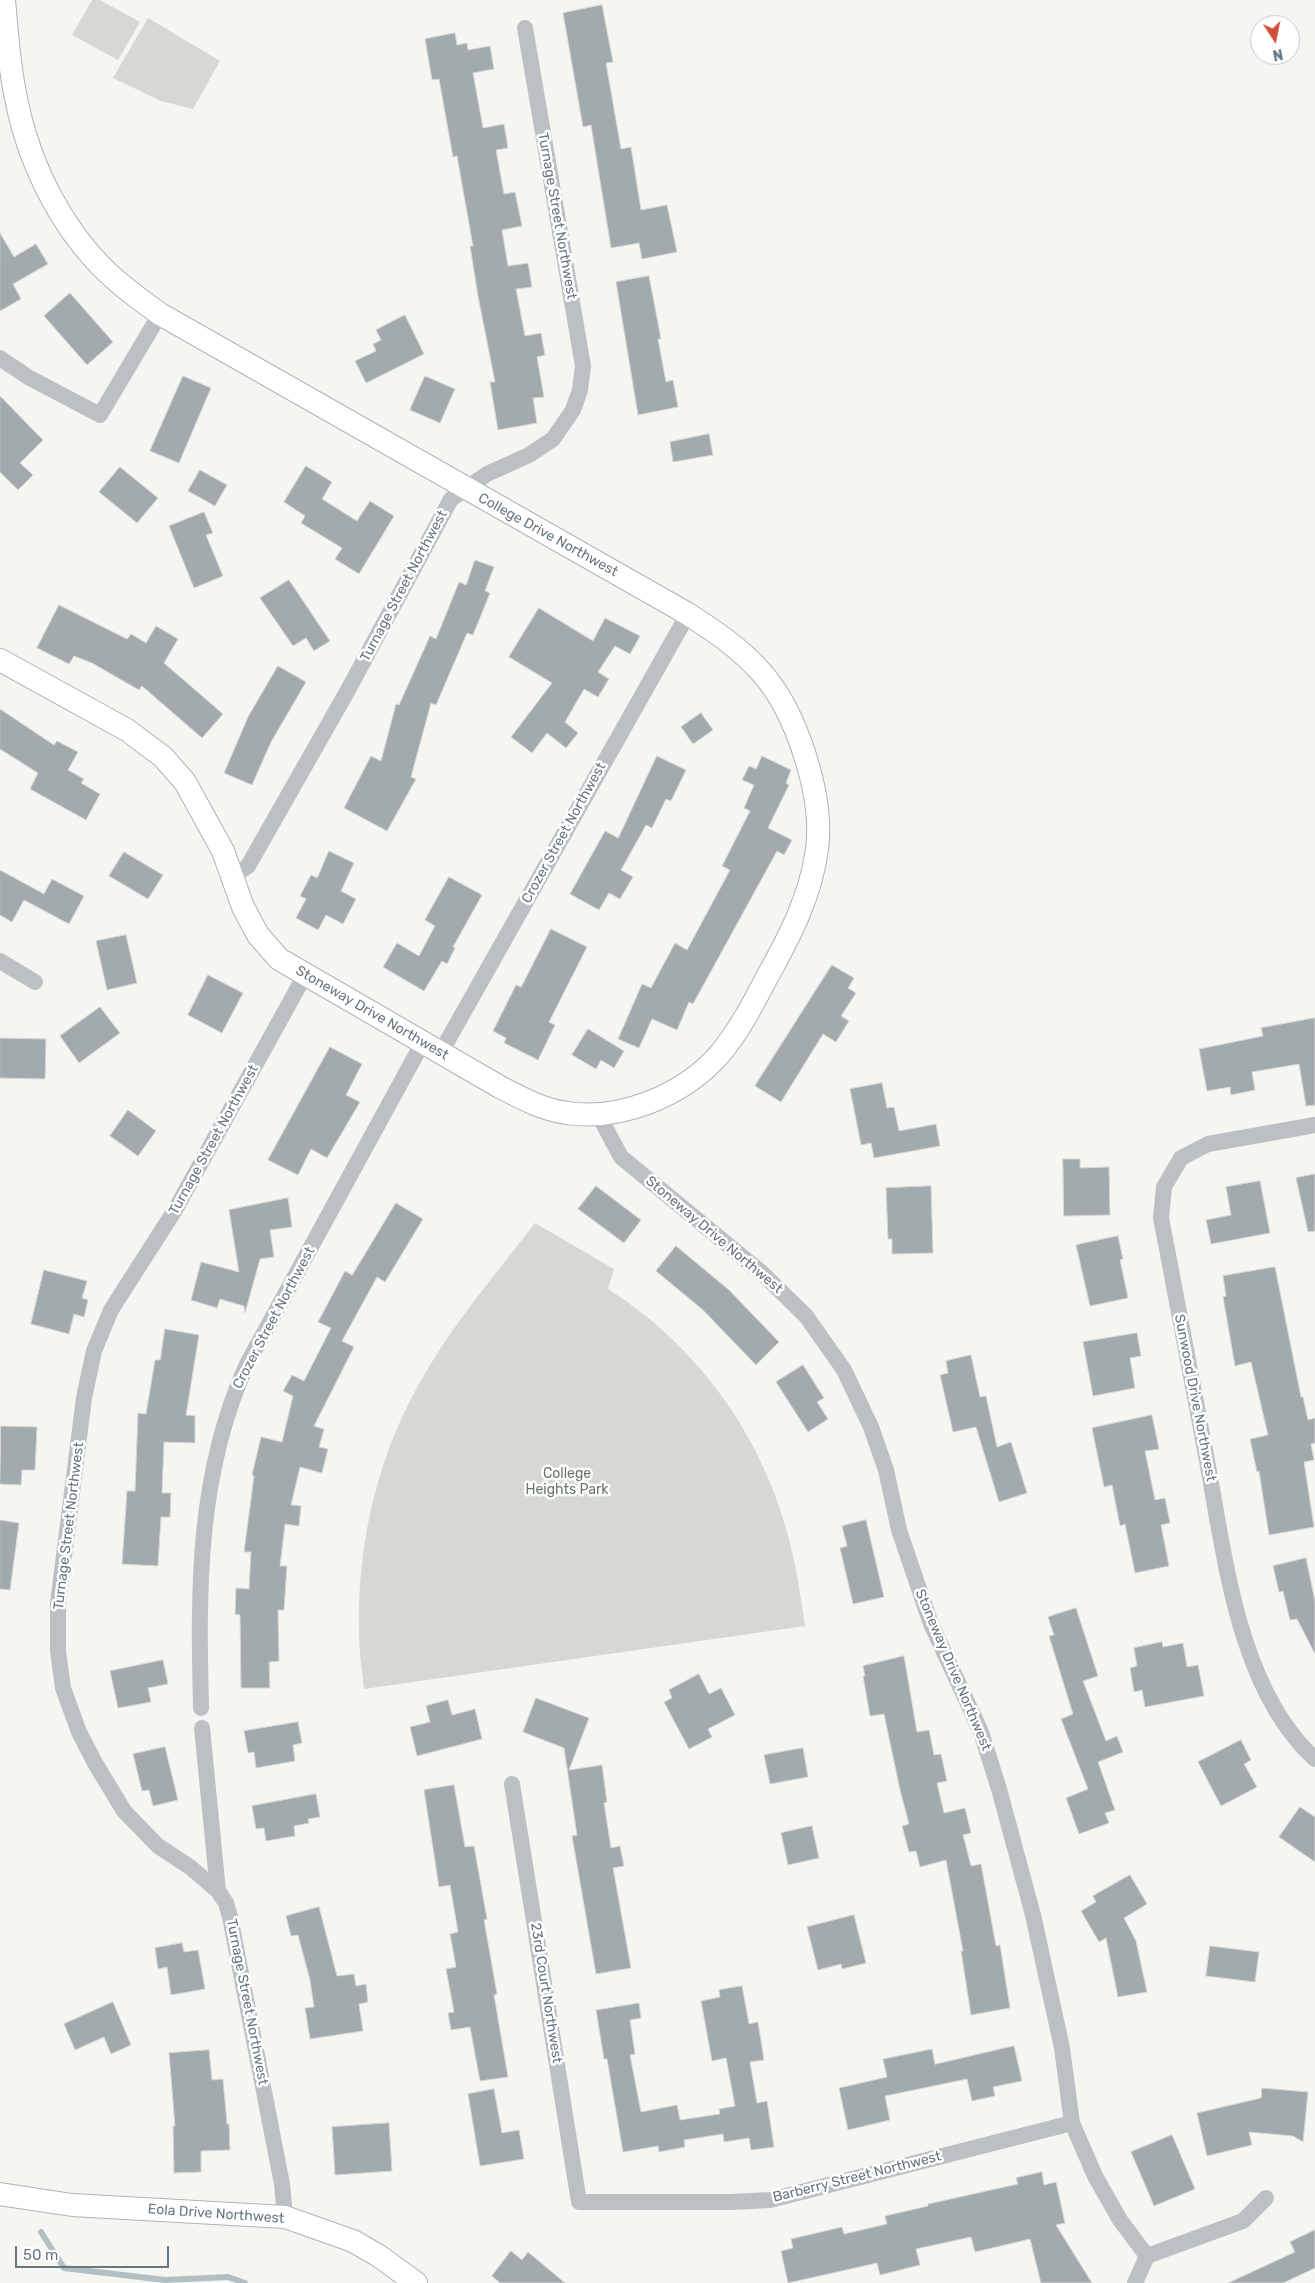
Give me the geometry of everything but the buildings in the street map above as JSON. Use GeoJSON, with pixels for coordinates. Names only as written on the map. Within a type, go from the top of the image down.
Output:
{"type":"FeatureCollection","features":[{"type":"Feature","properties":{"kind":"street","name":"College Drive Northwest"},"geometry":{"type":"LineString","coordinates":[[4,0],[16,99],[24,132],[46,188],[66,222],[90,253],[117,281],[160,314],[688,614],[733,644],[762,674],[783,704],[797,733],[816,794],[819,825],[817,850],[810,884],[786,942],[742,1024],[717,1057],[691,1080],[672,1092],[628,1109],[598,1114]]}},
{"type":"Feature","properties":{"kind":"street","name":"Turnage Street Northwest"},"geometry":{"type":"LineString","coordinates":[[232,878],[248,866],[348,690],[451,499],[487,474],[529,455],[553,439],[573,410],[580,390],[583,366],[525,28]]}},
{"type":"Feature","properties":{"kind":"street"},"geometry":{"type":"LineString","coordinates":[[0,358],[28,377],[100,415],[160,314]]}},
{"type":"Feature","properties":{"kind":"street","name":"Crozer Street Northwest"},"geometry":{"type":"LineString","coordinates":[[201,1708],[199,1632],[201,1552],[208,1495],[222,1434],[235,1390],[247,1364],[432,1047],[688,614]]}},
{"type":"Feature","properties":{"kind":"street","name":"Stoneway Drive Northwest"},"geometry":{"type":"LineString","coordinates":[[0,660],[127,730],[163,757],[185,782],[223,851],[243,907],[258,935],[279,959],[532,1103],[566,1113],[598,1114],[621,1157],[762,1273],[806,1316],[844,1370],[872,1427],[886,1470],[899,1530],[931,1624],[981,1732],[1008,1818],[1033,1915],[1062,2048],[1072,2123],[1095,2176],[1120,2220],[1147,2256]]}},
{"type":"Feature","properties":{"kind":"street"},"geometry":{"type":"LineString","coordinates":[[0,961],[35,982]]}},
{"type":"Feature","properties":{"kind":"street","name":"Turnage Street Northwest"},"geometry":{"type":"LineString","coordinates":[[285,2218],[282,2184],[226,1903],[218,1891],[190,1866],[158,1846],[124,1811],[95,1763],[79,1732],[63,1688],[58,1651],[58,1603],[84,1398],[94,1351],[111,1310],[176,1210],[305,975]]}},
{"type":"Feature","properties":{"kind":"street","name":"Sunwood Drive Northwest"},"geometry":{"type":"LineString","coordinates":[[1315,1125],[1208,1144],[1181,1158],[1164,1188],[1161,1218],[1237,1613],[1264,1690],[1300,1745],[1315,1759]]}},
{"type":"Feature","properties":{"kind":"street"},"geometry":{"type":"LineString","coordinates":[[202,1728],[218,1891]]}},
{"type":"Feature","properties":{"kind":"street","name":"23rd Court Northwest"},"geometry":{"type":"LineString","coordinates":[[512,1784],[579,2202]]}},
{"type":"Feature","properties":{"kind":"street","name":"Barberry Street Northwest"},"geometry":{"type":"LineString","coordinates":[[579,2202],[729,2202],[770,2200],[1072,2123]]}},
{"type":"Feature","properties":{"kind":"street","name":"Eola Drive Northwest"},"geometry":{"type":"LineString","coordinates":[[0,2194],[72,2205],[285,2218],[353,2241],[379,2256],[416,2283]]}},
{"type":"Feature","properties":{"kind":"street"},"geometry":{"type":"LineString","coordinates":[[1135,2283],[1147,2256],[1243,2222],[1266,2198]]}},
{"type":"Feature","properties":{"kind":"green space"},"geometry":{"type":"Polygon","coordinates":[[[92,0],[100,0],[140,22],[118,60],[72,35],[92,0]]]}},
{"type":"Feature","properties":{"kind":"green space"},"geometry":{"type":"Polygon","coordinates":[[[148,18],[220,61],[193,109],[161,101],[113,78],[148,18]]]}},
{"type":"Feature","properties":{"kind":"green space","name":"College Heights Park"},"geometry":{"type":"Polygon","coordinates":[[[535,1223],[614,1269],[608,1289],[643,1314],[675,1342],[704,1374],[730,1408],[752,1444],[770,1483],[785,1523],[795,1565],[805,1626],[364,1689],[359,1632],[362,1563],[374,1496],[384,1463],[410,1400],[427,1370],[479,1295],[535,1223]]]}},
{"type":"Feature","properties":{"kind":"waterway"},"geometry":{"type":"LineString","coordinates":[[41,2232],[64,2268],[165,2280],[228,2277],[245,2283]]}}]}
